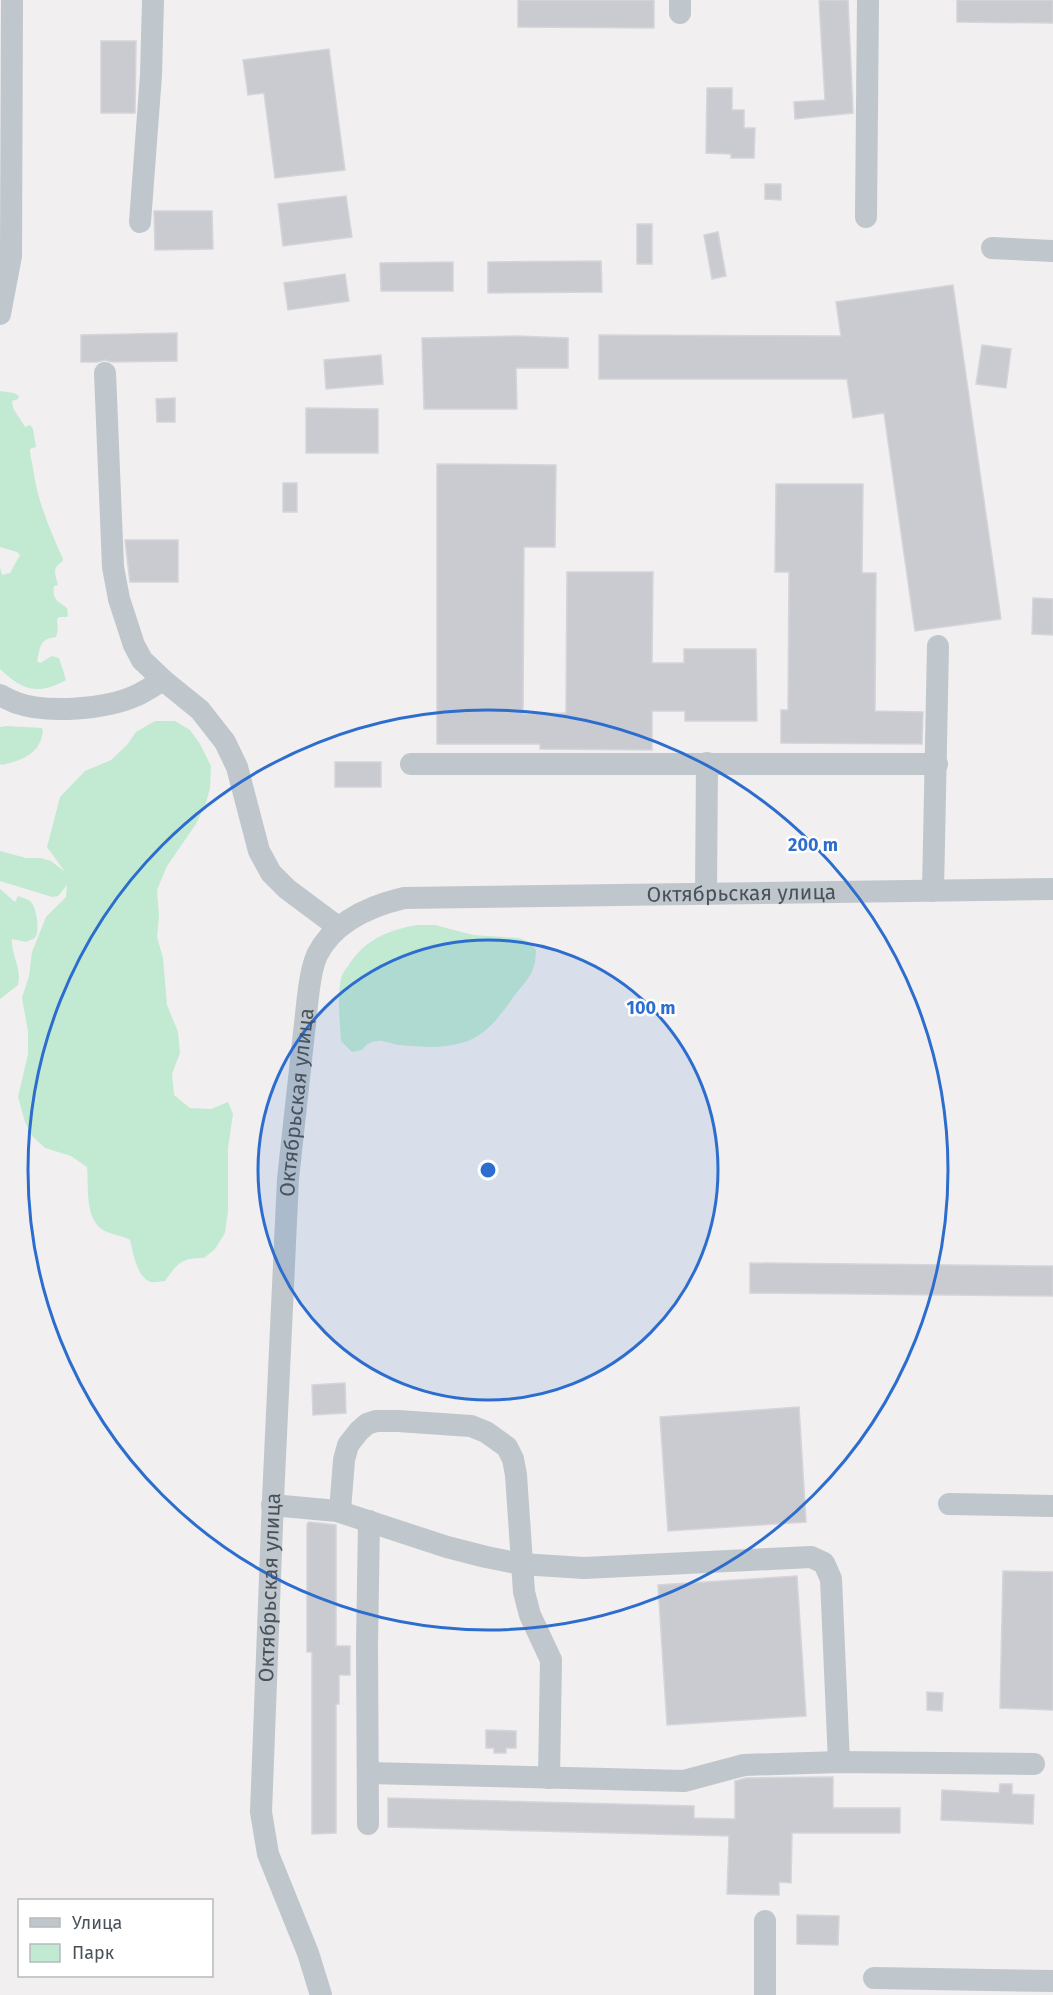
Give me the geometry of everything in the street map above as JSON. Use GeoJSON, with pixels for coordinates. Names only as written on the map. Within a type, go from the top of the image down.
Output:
{"type":"FeatureCollection","features":[{"type":"Feature","properties":{"kind":"street"},"geometry":{"type":"LineString","coordinates":[[0,314],[11,256],[12,0]]}},
{"type":"Feature","properties":{"kind":"street"},"geometry":{"type":"LineString","coordinates":[[140,222],[151,75],[153,0]]}},
{"type":"Feature","properties":{"kind":"street"},"geometry":{"type":"LineString","coordinates":[[866,217],[868,0]]}},
{"type":"Feature","properties":{"kind":"street"},"geometry":{"type":"LineString","coordinates":[[992,248],[1053,251]]}},
{"type":"Feature","properties":{"kind":"street"},"geometry":{"type":"LineString","coordinates":[[105,373],[112,552],[117,589],[134,645],[142,660],[200,710],[225,742],[237,766],[259,851],[271,873],[287,889],[338,927]]}},
{"type":"Feature","properties":{"kind":"street"},"geometry":{"type":"LineString","coordinates":[[933,891],[938,646]]}},
{"type":"Feature","properties":{"kind":"street"},"geometry":{"type":"LineString","coordinates":[[0,695],[16,703],[40,708],[71,708],[110,704],[127,699],[163,680]]}},
{"type":"Feature","properties":{"kind":"street"},"geometry":{"type":"LineString","coordinates":[[706,893],[707,763]]}},
{"type":"Feature","properties":{"kind":"street"},"geometry":{"type":"LineString","coordinates":[[411,764],[937,764]]}},
{"type":"Feature","properties":{"kind":"street","name":"Октябрьская улица"},"geometry":{"type":"LineString","coordinates":[[321,1995],[308,1953],[268,1854],[261,1812],[272,1505],[288,1179],[294,1106],[312,970],[317,955],[338,927],[370,908],[404,898],[1053,889]]}},
{"type":"Feature","properties":{"kind":"street"},"geometry":{"type":"LineString","coordinates":[[340,1511],[344,1460],[348,1445],[367,1424],[376,1421],[398,1421],[471,1426],[497,1438],[507,1447],[516,1475],[524,1592],[530,1614],[551,1660],[549,1778]]}},
{"type":"Feature","properties":{"kind":"street"},"geometry":{"type":"LineString","coordinates":[[949,1504],[1053,1506]]}},
{"type":"Feature","properties":{"kind":"street"},"geometry":{"type":"LineString","coordinates":[[272,1505],[340,1511],[447,1547],[521,1564],[584,1568],[811,1557],[824,1563],[831,1579],[839,1762]]}},
{"type":"Feature","properties":{"kind":"street"},"geometry":{"type":"LineString","coordinates":[[368,1824],[369,1521]]}},
{"type":"Feature","properties":{"kind":"street"},"geometry":{"type":"LineString","coordinates":[[368,1773],[684,1781],[744,1765],[839,1762],[1034,1764]]}},
{"type":"Feature","properties":{"kind":"street"},"geometry":{"type":"LineString","coordinates":[[765,1921],[765,1995]]}},
{"type":"Feature","properties":{"kind":"street"},"geometry":{"type":"LineString","coordinates":[[874,1978],[1053,1981]]}},
{"type":"Feature","properties":{"kind":"street"},"geometry":{"type":"LineString","coordinates":[[1052,1995],[1053,1990]]}},
{"type":"Feature","properties":{"kind":"green space"},"geometry":{"type":"Polygon","coordinates":[[[0,391],[19,396],[18,399],[12,401],[13,408],[25,427],[30,425],[33,429],[36,447],[30,449],[30,452],[35,480],[49,526],[63,559],[55,569],[58,585],[54,586],[54,594],[58,601],[67,608],[68,615],[57,619],[56,637],[46,639],[40,647],[37,661],[40,663],[52,656],[59,658],[66,680],[47,688],[23,686],[0,669],[0,567],[2,575],[10,573],[20,555],[0,547],[0,391]]]}},
{"type":"Feature","properties":{"kind":"green space"},"geometry":{"type":"Polygon","coordinates":[[[155,721],[175,721],[190,730],[211,766],[210,788],[206,803],[196,824],[167,866],[157,890],[159,916],[157,937],[163,958],[167,1005],[178,1032],[180,1053],[172,1074],[174,1095],[190,1108],[211,1109],[228,1102],[233,1114],[228,1148],[228,1211],[225,1233],[215,1249],[204,1258],[185,1261],[177,1266],[165,1281],[151,1282],[146,1280],[139,1270],[130,1240],[105,1231],[97,1225],[93,1218],[90,1210],[87,1167],[71,1156],[45,1148],[33,1137],[25,1122],[18,1097],[28,1054],[28,1031],[22,998],[29,976],[32,952],[46,917],[66,897],[67,885],[58,896],[52,897],[0,881],[0,851],[26,858],[51,861],[65,872],[47,847],[60,797],[85,771],[111,760],[127,745],[136,732],[155,721]]]}},
{"type":"Feature","properties":{"kind":"green space"},"geometry":{"type":"Polygon","coordinates":[[[0,727],[42,728],[43,731],[34,751],[17,761],[2,765],[0,764],[0,727]]]}},
{"type":"Feature","properties":{"kind":"green space"},"geometry":{"type":"Polygon","coordinates":[[[0,889],[15,902],[18,896],[31,902],[38,926],[35,938],[26,942],[12,939],[19,973],[18,985],[0,999],[0,889]]]}},
{"type":"Feature","properties":{"kind":"green space"},"geometry":{"type":"Polygon","coordinates":[[[418,925],[435,925],[473,935],[519,938],[529,942],[536,950],[532,972],[497,1018],[473,1039],[449,1046],[432,1047],[397,1045],[377,1041],[368,1044],[362,1050],[352,1052],[341,1041],[339,1001],[342,975],[356,955],[371,941],[389,932],[418,925]]]}},
{"type":"Feature","properties":{"kind":"building"},"geometry":{"type":"Polygon","coordinates":[[[518,0],[654,0],[654,28],[518,27],[518,0]]]}},
{"type":"Feature","properties":{"kind":"building"},"geometry":{"type":"Polygon","coordinates":[[[819,0],[848,0],[853,113],[795,119],[794,102],[825,100],[819,0]]]}},
{"type":"Feature","properties":{"kind":"building"},"geometry":{"type":"Polygon","coordinates":[[[957,0],[1053,0],[1053,23],[957,22],[957,0]]]}},
{"type":"Feature","properties":{"kind":"building"},"geometry":{"type":"Polygon","coordinates":[[[101,41],[136,41],[135,113],[101,113],[101,41]]]}},
{"type":"Feature","properties":{"kind":"building"},"geometry":{"type":"Polygon","coordinates":[[[329,49],[345,170],[275,178],[264,93],[248,95],[243,60],[329,49]]]}},
{"type":"Feature","properties":{"kind":"building"},"geometry":{"type":"Polygon","coordinates":[[[707,88],[732,88],[732,110],[744,110],[744,128],[755,128],[754,158],[731,158],[731,154],[706,153],[707,88]]]}},
{"type":"Feature","properties":{"kind":"building"},"geometry":{"type":"Polygon","coordinates":[[[765,184],[781,184],[781,200],[765,199],[765,184]]]}},
{"type":"Feature","properties":{"kind":"building"},"geometry":{"type":"Polygon","coordinates":[[[346,196],[352,237],[283,246],[278,204],[346,196]]]}},
{"type":"Feature","properties":{"kind":"building"},"geometry":{"type":"Polygon","coordinates":[[[154,211],[212,211],[213,249],[155,250],[154,211]]]}},
{"type":"Feature","properties":{"kind":"building"},"geometry":{"type":"Polygon","coordinates":[[[637,224],[652,224],[652,264],[637,264],[637,224]]]}},
{"type":"Feature","properties":{"kind":"building"},"geometry":{"type":"Polygon","coordinates":[[[718,232],[726,276],[712,279],[704,235],[718,232]]]}},
{"type":"Feature","properties":{"kind":"building"},"geometry":{"type":"Polygon","coordinates":[[[601,261],[602,292],[488,293],[488,262],[601,261]]]}},
{"type":"Feature","properties":{"kind":"building"},"geometry":{"type":"Polygon","coordinates":[[[453,262],[453,291],[381,291],[380,263],[453,262]]]}},
{"type":"Feature","properties":{"kind":"building"},"geometry":{"type":"Polygon","coordinates":[[[345,274],[349,301],[288,310],[284,283],[345,274]]]}},
{"type":"Feature","properties":{"kind":"building"},"geometry":{"type":"Polygon","coordinates":[[[953,285],[1001,619],[915,631],[884,413],[853,418],[847,379],[599,379],[599,335],[841,336],[836,302],[953,285]]]}},
{"type":"Feature","properties":{"kind":"building"},"geometry":{"type":"Polygon","coordinates":[[[177,333],[177,361],[81,362],[81,335],[177,333]]]}},
{"type":"Feature","properties":{"kind":"building"},"geometry":{"type":"Polygon","coordinates":[[[516,336],[568,338],[568,368],[516,368],[517,409],[424,409],[422,338],[516,336]]]}},
{"type":"Feature","properties":{"kind":"building"},"geometry":{"type":"Polygon","coordinates":[[[982,345],[1011,349],[1006,388],[976,384],[982,345]]]}},
{"type":"Feature","properties":{"kind":"building"},"geometry":{"type":"Polygon","coordinates":[[[381,355],[383,384],[326,389],[324,360],[381,355]]]}},
{"type":"Feature","properties":{"kind":"building"},"geometry":{"type":"Polygon","coordinates":[[[175,398],[175,422],[157,422],[156,399],[175,398]]]}},
{"type":"Feature","properties":{"kind":"building"},"geometry":{"type":"Polygon","coordinates":[[[306,408],[378,409],[378,453],[306,453],[306,408]]]}},
{"type":"Feature","properties":{"kind":"building"},"geometry":{"type":"Polygon","coordinates":[[[437,464],[556,465],[555,547],[524,547],[523,714],[566,713],[567,572],[653,572],[652,663],[684,663],[684,649],[756,649],[757,721],[685,721],[685,711],[652,711],[652,750],[540,749],[540,744],[437,744],[437,464]]]}},
{"type":"Feature","properties":{"kind":"building"},"geometry":{"type":"Polygon","coordinates":[[[283,483],[297,483],[297,512],[283,512],[283,483]]]}},
{"type":"Feature","properties":{"kind":"building"},"geometry":{"type":"Polygon","coordinates":[[[776,484],[863,484],[862,573],[876,573],[875,711],[923,712],[922,744],[781,743],[781,710],[788,710],[789,572],[775,572],[776,484]]]}},
{"type":"Feature","properties":{"kind":"building"},"geometry":{"type":"Polygon","coordinates":[[[125,540],[178,540],[178,582],[130,582],[125,540]]]}},
{"type":"Feature","properties":{"kind":"building"},"geometry":{"type":"Polygon","coordinates":[[[1033,598],[1053,599],[1053,635],[1032,634],[1033,598]]]}},
{"type":"Feature","properties":{"kind":"building"},"geometry":{"type":"Polygon","coordinates":[[[335,762],[381,762],[381,787],[335,787],[335,762]]]}},
{"type":"Feature","properties":{"kind":"building"},"geometry":{"type":"Polygon","coordinates":[[[750,1263],[1053,1266],[1053,1296],[750,1293],[750,1263]]]}},
{"type":"Feature","properties":{"kind":"building"},"geometry":{"type":"Polygon","coordinates":[[[345,1383],[346,1413],[313,1415],[312,1385],[345,1383]]]}},
{"type":"Feature","properties":{"kind":"building"},"geometry":{"type":"Polygon","coordinates":[[[799,1407],[806,1522],[668,1531],[660,1417],[799,1407]]]}},
{"type":"Feature","properties":{"kind":"building"},"geometry":{"type":"Polygon","coordinates":[[[309,1522],[336,1525],[336,1646],[350,1646],[350,1675],[339,1675],[339,1704],[336,1704],[336,1833],[312,1834],[312,1652],[307,1652],[307,1524],[309,1522]]]}},
{"type":"Feature","properties":{"kind":"building"},"geometry":{"type":"Polygon","coordinates":[[[1003,1571],[1053,1572],[1053,1710],[1000,1708],[1003,1571]]]}},
{"type":"Feature","properties":{"kind":"building"},"geometry":{"type":"Polygon","coordinates":[[[797,1576],[806,1716],[667,1725],[658,1585],[797,1576]]]}},
{"type":"Feature","properties":{"kind":"building"},"geometry":{"type":"Polygon","coordinates":[[[927,1692],[943,1693],[942,1711],[927,1710],[927,1692]]]}},
{"type":"Feature","properties":{"kind":"building"},"geometry":{"type":"Polygon","coordinates":[[[486,1730],[516,1731],[516,1748],[506,1748],[506,1753],[494,1753],[494,1748],[486,1748],[486,1730]]]}},
{"type":"Feature","properties":{"kind":"building"},"geometry":{"type":"Polygon","coordinates":[[[833,1777],[833,1808],[900,1808],[900,1833],[792,1833],[791,1883],[779,1882],[779,1895],[727,1894],[729,1836],[388,1827],[388,1798],[694,1806],[694,1818],[735,1819],[735,1781],[746,1778],[833,1777]]]}},
{"type":"Feature","properties":{"kind":"building"},"geometry":{"type":"Polygon","coordinates":[[[1000,1784],[1012,1784],[1012,1794],[1034,1795],[1033,1824],[941,1820],[942,1790],[999,1793],[1000,1784]]]}},
{"type":"Feature","properties":{"kind":"building"},"geometry":{"type":"Polygon","coordinates":[[[797,1915],[839,1916],[838,1945],[797,1944],[797,1915]]]}}]}
